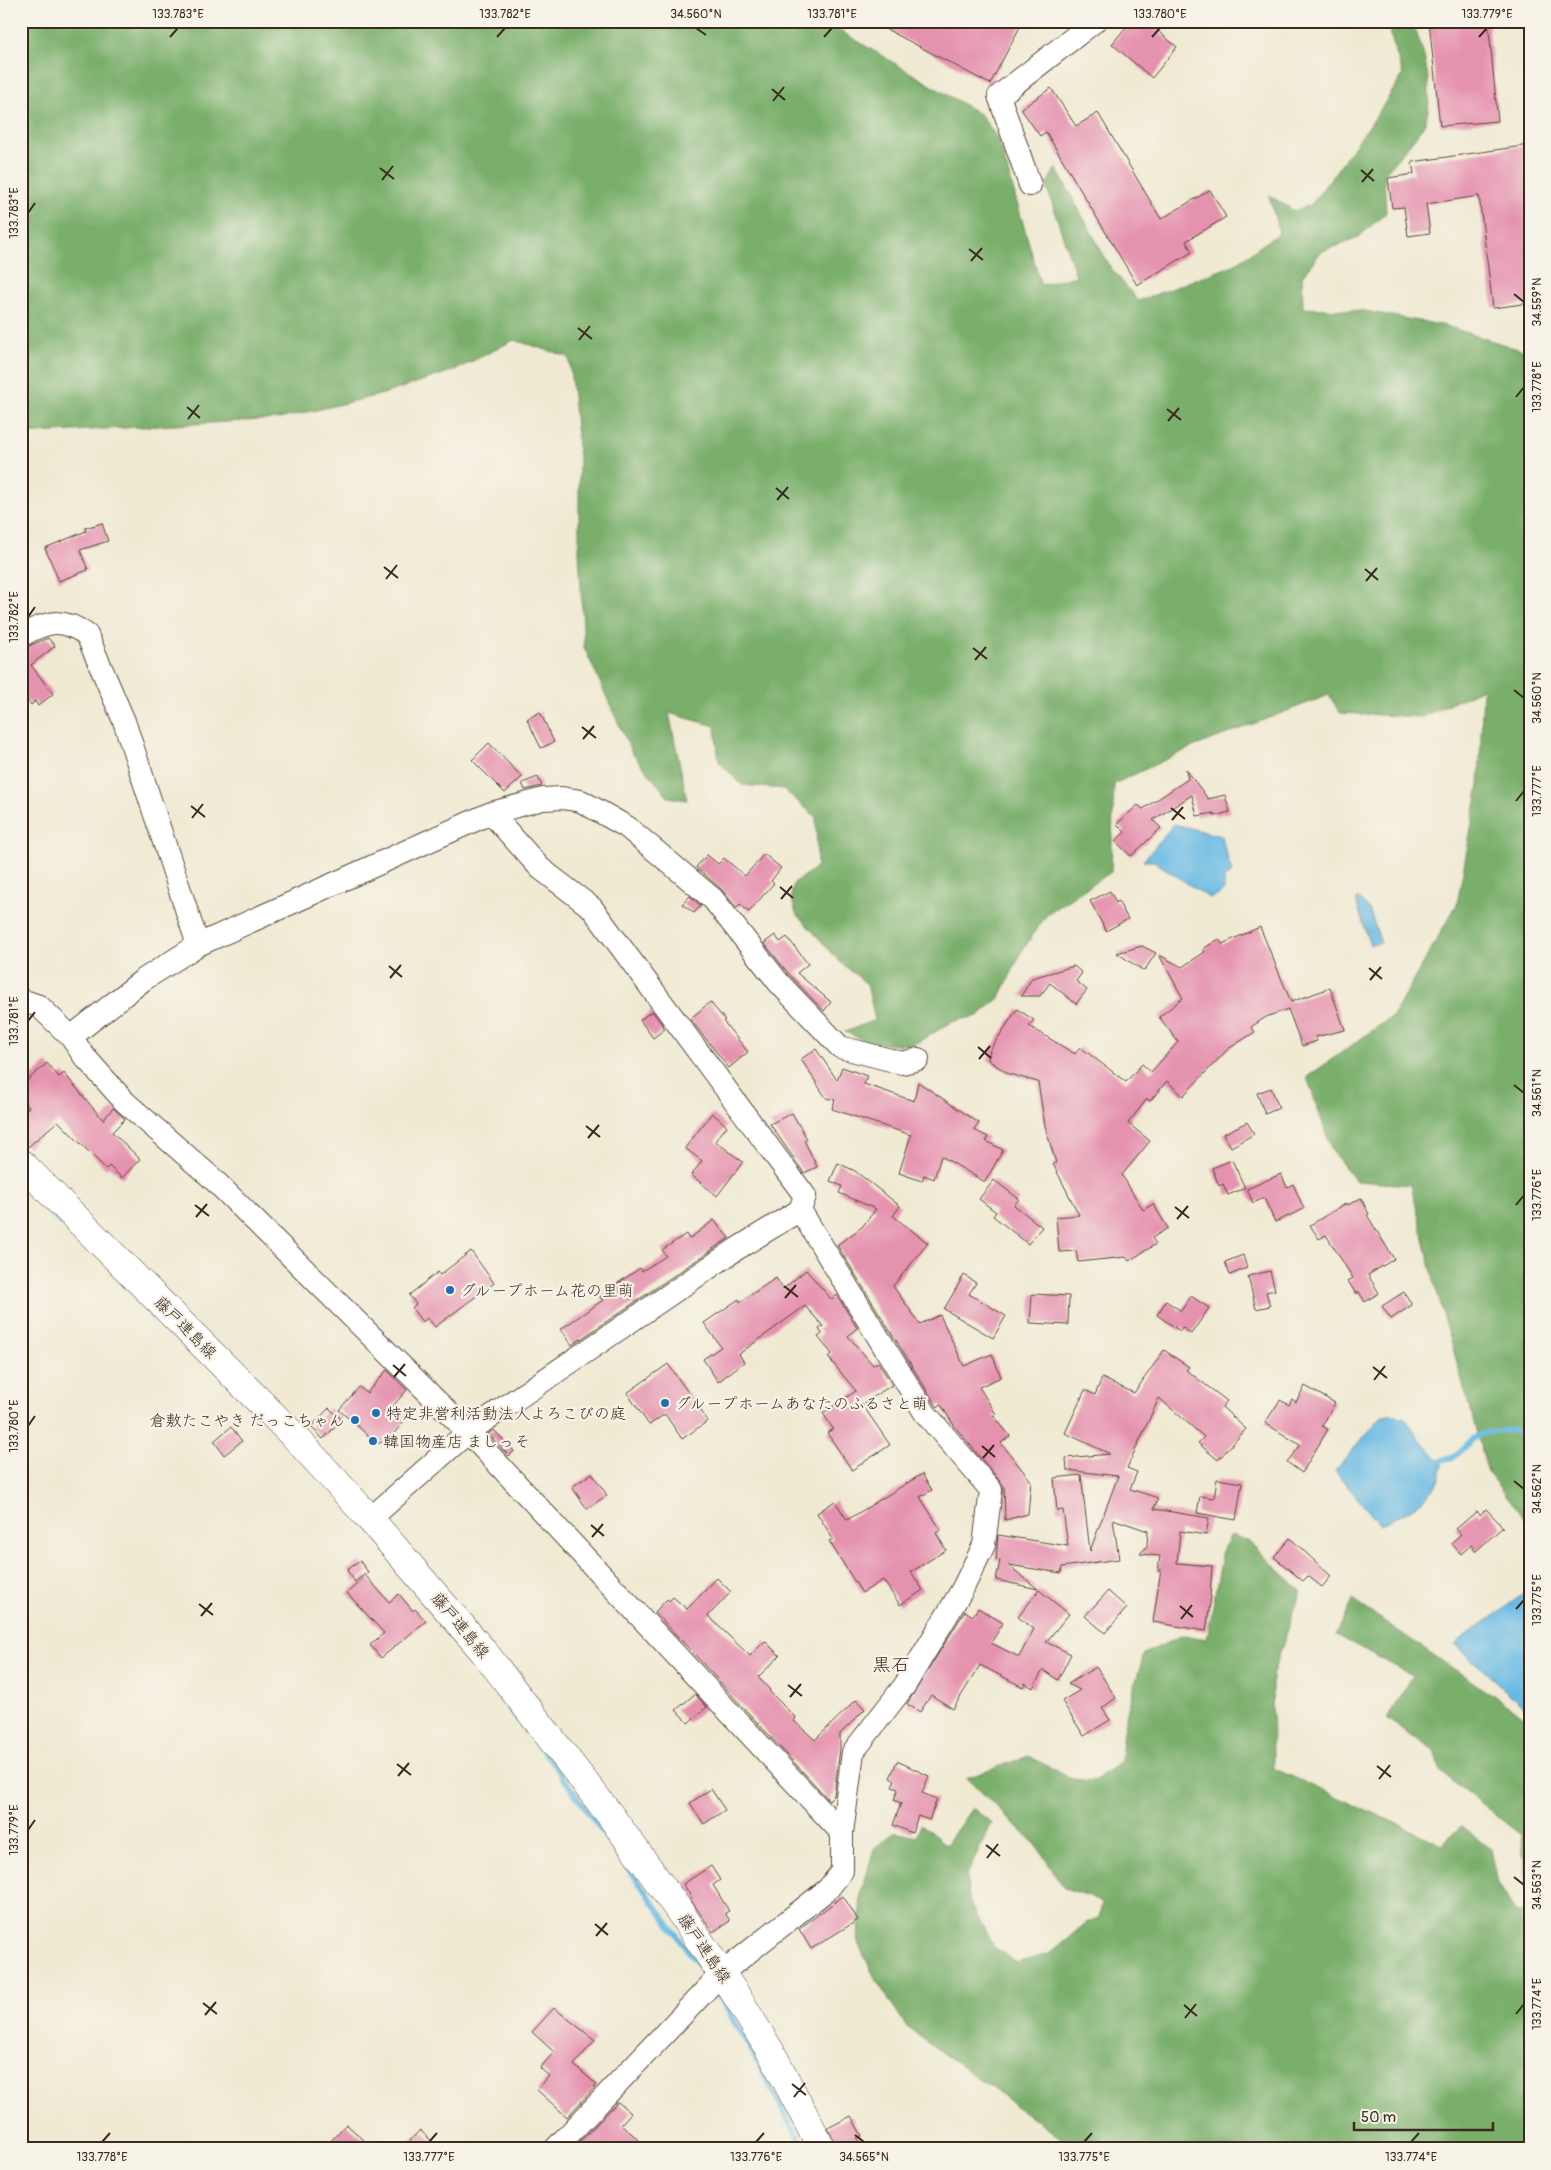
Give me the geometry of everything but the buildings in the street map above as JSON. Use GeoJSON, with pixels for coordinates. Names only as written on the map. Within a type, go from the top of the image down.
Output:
{"type":"FeatureCollection","features":[{"type":"Feature","properties":{"kind":"main road","name":"藤戸連島線"},"geometry":{"type":"LineString","coordinates":[[21,1163],[295,1437],[370,1519],[478,1645],[564,1754],[653,1872],[722,1973],[772,2054],[822,2149]]}},
{"type":"Feature","properties":{"kind":"street"},"geometry":{"type":"LineString","coordinates":[[1030,185],[999,96],[1095,21]]}},
{"type":"Feature","properties":{"kind":"street"},"geometry":{"type":"LineString","coordinates":[[21,636],[35,628],[65,622],[88,635],[124,721],[198,945]]}},
{"type":"Feature","properties":{"kind":"street"},"geometry":{"type":"LineString","coordinates":[[71,1037],[143,980],[198,945],[491,813],[543,799],[562,798],[581,802],[627,827],[713,899],[779,983],[840,1047],[902,1063],[918,1059]]}},
{"type":"Feature","properties":{"kind":"street"},"geometry":{"type":"LineString","coordinates":[[370,1519],[468,1432],[735,1250],[800,1210],[805,1196],[592,908],[540,868],[491,813]]}},
{"type":"Feature","properties":{"kind":"street"},"geometry":{"type":"LineString","coordinates":[[21,1000],[39,1006],[71,1037],[84,1056],[125,1102],[227,1192],[468,1432],[842,1833]]}},
{"type":"Feature","properties":{"kind":"street"},"geometry":{"type":"LineString","coordinates":[[555,2149],[722,1973],[828,1889],[842,1872],[842,1833],[853,1752],[905,1685],[962,1590],[984,1545],[991,1490],[926,1413],[800,1210]]}},
{"type":"Feature","properties":{"kind":"green space"},"geometry":{"type":"Polygon","coordinates":[[[21,21],[824,21],[981,115],[999,141],[1041,285],[1076,276],[1046,185],[1056,168],[1111,268],[1138,301],[1234,265],[1279,233],[1269,195],[1294,211],[1311,205],[1375,118],[1403,75],[1386,21],[1410,21],[1420,43],[1427,71],[1429,99],[1425,122],[1412,141],[1384,174],[1386,213],[1358,237],[1321,252],[1302,276],[1303,308],[1365,311],[1446,326],[1530,353],[1530,1526],[1488,1473],[1434,1281],[1411,1185],[1356,1181],[1332,1151],[1307,1077],[1393,1016],[1457,904],[1479,785],[1483,689],[1421,717],[1340,713],[1329,695],[1190,748],[1114,784],[1111,872],[1048,913],[1022,951],[1000,997],[978,1016],[954,1021],[916,1043],[899,1045],[871,1043],[845,1032],[875,1020],[867,984],[839,961],[796,913],[791,896],[794,883],[817,867],[816,817],[783,789],[742,785],[719,762],[715,726],[669,713],[687,800],[668,797],[632,753],[584,647],[579,550],[579,457],[569,357],[514,340],[455,370],[383,394],[279,419],[21,434],[21,21]]]}},
{"type":"Feature","properties":{"kind":"green space"},"geometry":{"type":"Polygon","coordinates":[[[1231,1535],[1248,1541],[1301,1591],[1272,1676],[1273,1768],[1442,1844],[1461,1826],[1491,1849],[1498,1883],[1516,1913],[1529,1911],[1521,1835],[1441,1772],[1434,1751],[1387,1719],[1412,1675],[1336,1635],[1353,1600],[1530,1721],[1530,2149],[1076,2149],[907,2027],[876,1980],[858,1943],[861,1893],[874,1849],[895,1832],[917,1837],[921,1824],[946,1845],[972,1808],[992,1823],[966,1877],[970,1903],[994,1947],[1017,1963],[1049,1954],[1086,1923],[1099,1918],[1102,1902],[1064,1888],[1037,1846],[967,1778],[1029,1756],[1072,1779],[1094,1781],[1121,1761],[1125,1719],[1144,1654],[1183,1635],[1207,1639],[1223,1549],[1231,1535]]]}},
{"type":"Feature","properties":{"kind":"water"},"geometry":{"type":"Polygon","coordinates":[[[1174,824],[1221,836],[1232,872],[1224,878],[1224,890],[1219,895],[1209,898],[1154,861],[1143,861],[1174,824]]]}},
{"type":"Feature","properties":{"kind":"water"},"geometry":{"type":"Polygon","coordinates":[[[1358,898],[1369,909],[1381,943],[1370,945],[1356,901],[1358,898]]]}},
{"type":"Feature","properties":{"kind":"water"},"geometry":{"type":"Polygon","coordinates":[[[1392,1414],[1405,1418],[1419,1438],[1443,1465],[1438,1481],[1426,1497],[1412,1508],[1380,1525],[1335,1471],[1381,1417],[1392,1414]]]}},
{"type":"Feature","properties":{"kind":"water"},"geometry":{"type":"Polygon","coordinates":[[[1530,1589],[1530,1713],[1455,1644],[1530,1589]]]}},
{"type":"Feature","properties":{"kind":"waterway"},"geometry":{"type":"LineString","coordinates":[[21,1184],[62,1223]]}},
{"type":"Feature","properties":{"kind":"waterway"},"geometry":{"type":"LineString","coordinates":[[1435,1464],[1454,1456],[1473,1439],[1488,1432],[1517,1431],[1530,1434]]}},
{"type":"Feature","properties":{"kind":"waterway"},"geometry":{"type":"LineString","coordinates":[[450,1634],[551,1761],[702,1970]]}},
{"type":"Feature","properties":{"kind":"waterway"},"geometry":{"type":"LineString","coordinates":[[719,1996],[751,2050],[804,2149]]}},
{"type":"Feature","properties":{"kind":"place","name":"グループホーム花の里萌"},"geometry":{"type":"Point","coordinates":[450,1290]}},
{"type":"Feature","properties":{"kind":"place","name":"グループホームあなたのふるさと萌"},"geometry":{"type":"Point","coordinates":[665,1403]}},
{"type":"Feature","properties":{"kind":"place","name":"特定非営利活動法人よろこびの庭"},"geometry":{"type":"Point","coordinates":[376,1413]}},
{"type":"Feature","properties":{"kind":"place","name":"倉敷たこやき だっこちゃん"},"geometry":{"type":"Point","coordinates":[355,1420]}},
{"type":"Feature","properties":{"kind":"place","name":"韓国物産店 ましっそ"},"geometry":{"type":"Point","coordinates":[373,1441]}},
{"type":"Feature","properties":{"kind":"district","name":"黒石"},"geometry":{"type":"Point","coordinates":[891,1664]}}]}
